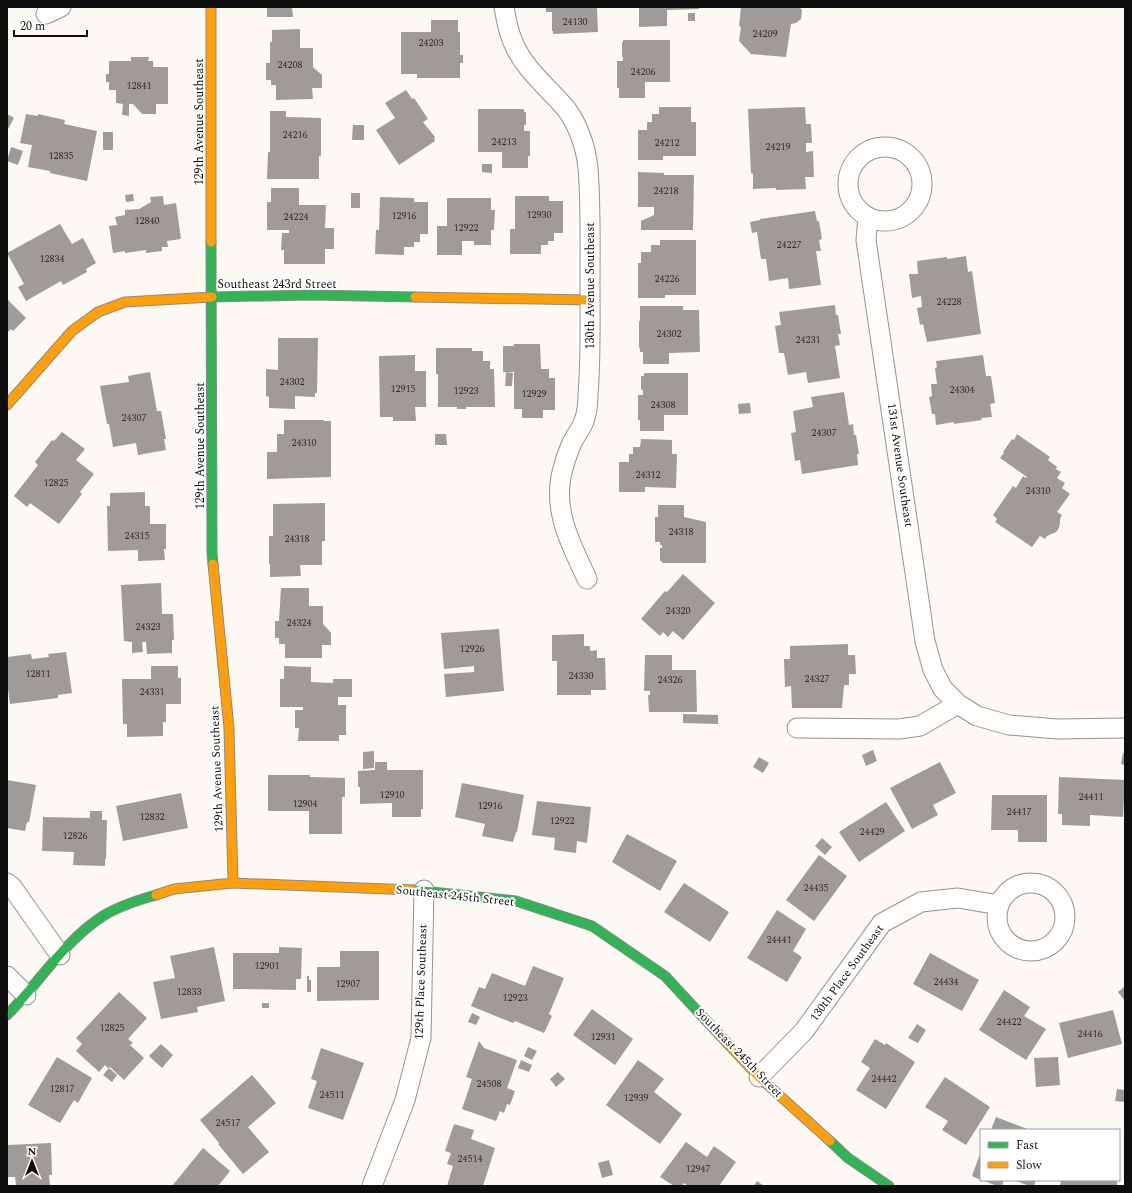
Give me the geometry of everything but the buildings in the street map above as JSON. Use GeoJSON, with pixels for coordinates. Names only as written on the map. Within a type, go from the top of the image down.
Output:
{"type":"FeatureCollection","features":[{"type":"Feature","properties":{"kind":"street","name":"129th Avenue Southeast"},"geometry":{"type":"LineString","coordinates":[[211,7],[212,554],[229,728],[233,883]]}},
{"type":"Feature","properties":{"kind":"street","name":"130th Avenue Southeast"},"geometry":{"type":"LineString","coordinates":[[504,7],[507,24],[513,43],[522,59],[564,105],[574,120],[582,141],[587,166],[590,196],[589,379],[587,408],[584,422],[572,443],[561,476],[559,500],[564,528],[587,578]]}},
{"type":"Feature","properties":{"kind":"street","name":"131st Avenue Southeast"},"geometry":{"type":"LineString","coordinates":[[868,218],[866,240],[925,641],[933,670],[943,689],[958,704],[977,716],[1009,725],[1057,728],[1125,728]]}},
{"type":"Feature","properties":{"kind":"street","name":"Southeast 243rd Street"},"geometry":{"type":"LineString","coordinates":[[7,405],[72,332],[98,312],[125,302],[211,297],[311,295],[590,300]]}},
{"type":"Feature","properties":{"kind":"street"},"geometry":{"type":"LineString","coordinates":[[797,728],[899,728],[920,726],[958,704]]}},
{"type":"Feature","properties":{"kind":"street"},"geometry":{"type":"LineString","coordinates":[[7,883],[12,887],[60,955]]}},
{"type":"Feature","properties":{"kind":"street","name":"Southeast 245th Street"},"geometry":{"type":"LineString","coordinates":[[7,1015],[77,936],[103,916],[130,903],[174,889],[233,883],[424,890],[516,901],[592,926],[665,976],[759,1077],[848,1158],[889,1186]]}},
{"type":"Feature","properties":{"kind":"street","name":"129th Place Southeast"},"geometry":{"type":"LineString","coordinates":[[372,1186],[405,1100],[421,1038],[424,890]]}},
{"type":"Feature","properties":{"kind":"street","name":"130th Place Southeast"},"geometry":{"type":"LineString","coordinates":[[759,1077],[804,1031],[882,923],[921,902],[958,898],[999,905]]}},
{"type":"Feature","properties":{"kind":"street"},"geometry":{"type":"LineString","coordinates":[[7,976],[26,995]]}},
{"type":"Feature","properties":{"kind":"traffic: fast"},"geometry":{"type":"LineString","coordinates":[[211,242],[213,564]]}},
{"type":"Feature","properties":{"kind":"traffic: fast"},"geometry":{"type":"LineString","coordinates":[[212,297],[311,295],[415,297]]}},
{"type":"Feature","properties":{"kind":"traffic: fast"},"geometry":{"type":"LineString","coordinates":[[413,890],[516,901],[592,926],[665,976],[715,1030]]}},
{"type":"Feature","properties":{"kind":"traffic: fast"},"geometry":{"type":"LineString","coordinates":[[7,1015],[19,1003],[52,963],[89,926],[116,909],[156,895]]}},
{"type":"Feature","properties":{"kind":"traffic: fast"},"geometry":{"type":"LineString","coordinates":[[830,1141],[848,1158],[889,1186]]}},
{"type":"Feature","properties":{"kind":"traffic: slow"},"geometry":{"type":"LineString","coordinates":[[211,7],[211,242]]}},
{"type":"Feature","properties":{"kind":"traffic: slow"},"geometry":{"type":"LineString","coordinates":[[7,405],[72,331],[98,312],[125,302],[212,297]]}},
{"type":"Feature","properties":{"kind":"traffic: slow"},"geometry":{"type":"LineString","coordinates":[[415,297],[590,300]]}},
{"type":"Feature","properties":{"kind":"traffic: slow"},"geometry":{"type":"LineString","coordinates":[[213,564],[229,728],[233,883]]}},
{"type":"Feature","properties":{"kind":"traffic: slow"},"geometry":{"type":"LineString","coordinates":[[156,895],[174,889],[233,883],[413,890]]}},
{"type":"Feature","properties":{"kind":"traffic: slow"},"geometry":{"type":"LineString","coordinates":[[715,1030],[759,1077],[830,1141]]}}]}
